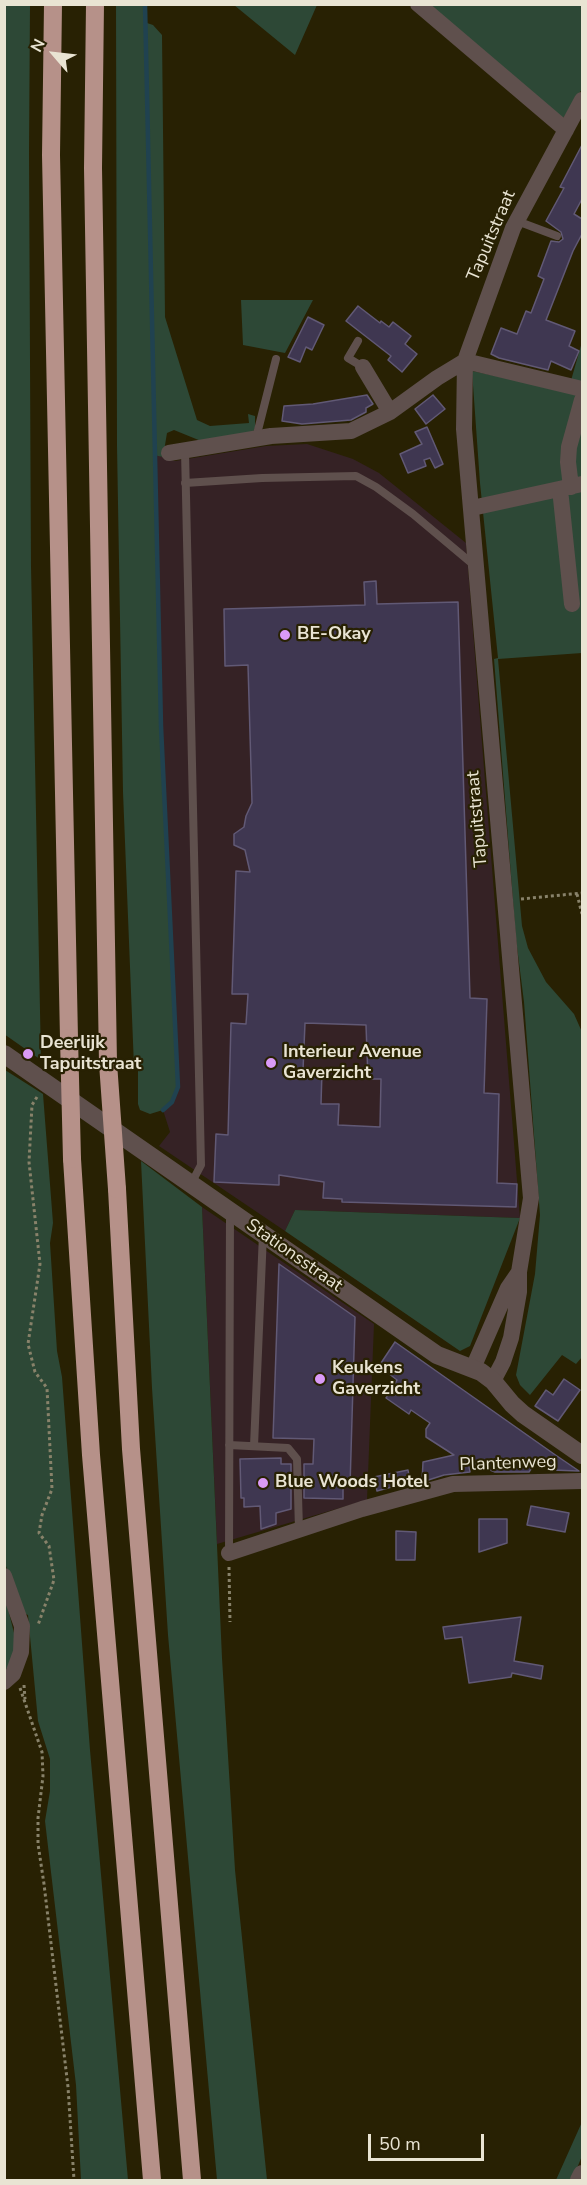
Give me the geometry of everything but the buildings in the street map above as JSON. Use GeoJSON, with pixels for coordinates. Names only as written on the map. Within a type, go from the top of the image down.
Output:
{"type":"FeatureCollection","features":[{"type":"Feature","properties":{"kind":"highway"},"geometry":{"type":"LineString","coordinates":[[53,4],[51,155],[72,1159],[91,1455],[152,2181]]}},
{"type":"Feature","properties":{"kind":"highway"},"geometry":{"type":"LineString","coordinates":[[95,4],[93,168],[108,1063],[132,1460],[192,2181]]}},
{"type":"Feature","properties":{"kind":"street"},"geometry":{"type":"LineString","coordinates":[[418,4],[566,130]]}},
{"type":"Feature","properties":{"kind":"street","name":"Tapuitstraat"},"geometry":{"type":"LineString","coordinates":[[493,1381],[503,1362],[511,1338],[531,1198],[464,429],[465,361],[495,274],[517,221],[582,100]]}},
{"type":"Feature","properties":{"kind":"street"},"geometry":{"type":"LineString","coordinates":[[177,452],[256,438],[351,431],[390,412],[465,361],[582,389]]}},
{"type":"Feature","properties":{"kind":"street"},"geometry":{"type":"LineString","coordinates":[[363,367],[390,412]]}},
{"type":"Feature","properties":{"kind":"street"},"geometry":{"type":"LineString","coordinates":[[572,604],[571,487],[568,462],[569,447],[582,400]]}},
{"type":"Feature","properties":{"kind":"street"},"geometry":{"type":"LineString","coordinates":[[472,508],[571,487]]}},
{"type":"Feature","properties":{"kind":"street","name":"Stationsstraat"},"geometry":{"type":"LineString","coordinates":[[4,1054],[437,1355],[453,1363],[473,1368],[493,1381],[523,1414],[582,1455]]}},
{"type":"Feature","properties":{"kind":"street","name":"Tapuitstraat"},"geometry":{"type":"LineString","coordinates":[[473,1368],[508,1288],[519,1272]]}},
{"type":"Feature","properties":{"kind":"street","name":"Plantenweg"},"geometry":{"type":"LineString","coordinates":[[229,1553],[362,1509],[453,1484],[582,1481]]}},
{"type":"Feature","properties":{"kind":"street"},"geometry":{"type":"LineString","coordinates":[[4,1576],[22,1626],[21,1652],[14,1679]]}},
{"type":"Feature","properties":{"kind":"street"},"geometry":{"type":"LineString","coordinates":[[579,2181],[582,2174]]}},
{"type":"Feature","properties":{"kind":"lane"},"geometry":{"type":"LineString","coordinates":[[517,221],[557,236]]}},
{"type":"Feature","properties":{"kind":"lane"},"geometry":{"type":"LineString","coordinates":[[358,341],[348,358],[363,367]]}},
{"type":"Feature","properties":{"kind":"lane"},"geometry":{"type":"LineString","coordinates":[[256,438],[276,359]]}},
{"type":"Feature","properties":{"kind":"lane"},"geometry":{"type":"LineString","coordinates":[[177,452],[185,483],[201,1165],[191,1184]]}},
{"type":"Feature","properties":{"kind":"lane"},"geometry":{"type":"LineString","coordinates":[[185,483],[262,478],[356,476],[376,487],[413,514],[476,566]]}},
{"type":"Feature","properties":{"kind":"lane"},"geometry":{"type":"LineString","coordinates":[[229,1553],[230,1211]]}},
{"type":"Feature","properties":{"kind":"lane"},"geometry":{"type":"LineString","coordinates":[[254,1446],[263,1234]]}},
{"type":"Feature","properties":{"kind":"lane"},"geometry":{"type":"LineString","coordinates":[[229,1445],[288,1448],[297,1459],[299,1530]]}},
{"type":"Feature","properties":{"kind":"path"},"geometry":{"type":"LineString","coordinates":[[504,900],[582,893]]}},
{"type":"Feature","properties":{"kind":"path"},"geometry":{"type":"LineString","coordinates":[[577,894],[582,914]]}},
{"type":"Feature","properties":{"kind":"path"},"geometry":{"type":"LineString","coordinates":[[35,1630],[54,1580],[50,1546],[39,1533],[42,1515],[52,1489],[47,1388],[35,1372],[28,1344],[40,1264],[29,1162],[32,1105],[49,1084]]}},
{"type":"Feature","properties":{"kind":"path"},"geometry":{"type":"LineString","coordinates":[[229,1553],[230,1623]]}},
{"type":"Feature","properties":{"kind":"path"},"geometry":{"type":"LineString","coordinates":[[14,1679],[25,1699]]}},
{"type":"Feature","properties":{"kind":"path"},"geometry":{"type":"LineString","coordinates":[[14,1679],[25,1699],[42,1752],[43,1776],[38,1818],[38,1844],[68,2088],[74,2181]]}},
{"type":"Feature","properties":{"kind":"shaded area"},"geometry":{"type":"Polygon","coordinates":[[[307,444],[353,459],[379,473],[466,543],[520,1218],[295,1210],[285,1231],[159,1146],[170,1132],[163,1110],[172,1102],[178,1087],[161,726],[154,454],[175,461],[266,446],[307,444]]]}},
{"type":"Feature","properties":{"kind":"shaded area"},"geometry":{"type":"Polygon","coordinates":[[[202,1207],[374,1324],[367,1500],[217,1544],[202,1207]]]}},
{"type":"Feature","properties":{"kind":"green space"},"geometry":{"type":"Polygon","coordinates":[[[4,5],[30,5],[31,566],[41,1060],[4,1034],[4,5]]]}},
{"type":"Feature","properties":{"kind":"green space"},"geometry":{"type":"Polygon","coordinates":[[[116,5],[145,5],[144,22],[153,25],[162,35],[165,317],[197,420],[210,426],[249,423],[248,414],[255,416],[253,432],[201,441],[174,430],[167,433],[163,457],[154,455],[161,726],[178,1087],[172,1102],[163,1110],[150,1114],[140,1110],[138,1068],[134,1067],[123,792],[117,446],[116,5]]]}},
{"type":"Feature","properties":{"kind":"green space"},"geometry":{"type":"Polygon","coordinates":[[[234,5],[317,5],[295,55],[234,5]]]}},
{"type":"Feature","properties":{"kind":"green space"},"geometry":{"type":"Polygon","coordinates":[[[423,5],[582,5],[582,89],[562,120],[423,5]]]}},
{"type":"Feature","properties":{"kind":"green space"},"geometry":{"type":"Polygon","coordinates":[[[241,300],[313,300],[285,353],[243,345],[241,300]]]}},
{"type":"Feature","properties":{"kind":"green space"},"geometry":{"type":"Polygon","coordinates":[[[582,342],[582,653],[498,659],[522,926],[528,948],[546,982],[574,1014],[582,1032],[582,1357],[576,1364],[562,1355],[530,1395],[520,1385],[516,1375],[535,1274],[540,1215],[494,659],[498,658],[480,483],[472,371],[568,391],[582,342]]]}},
{"type":"Feature","properties":{"kind":"green space"},"geometry":{"type":"Polygon","coordinates":[[[5,1070],[43,1094],[53,1223],[50,1243],[57,1351],[62,1377],[90,1750],[128,2180],[81,2180],[76,2085],[45,1821],[50,1791],[50,1759],[38,1721],[28,1615],[21,1612],[5,1563],[5,1070]]]}},
{"type":"Feature","properties":{"kind":"green space"},"geometry":{"type":"Polygon","coordinates":[[[141,1161],[202,1207],[222,1658],[235,1870],[267,2180],[217,2180],[168,1635],[152,1388],[141,1161]]]}},
{"type":"Feature","properties":{"kind":"green space"},"geometry":{"type":"Polygon","coordinates":[[[295,1210],[520,1218],[470,1346],[460,1351],[285,1231],[295,1210]]]}},
{"type":"Feature","properties":{"kind":"green space"},"geometry":{"type":"Polygon","coordinates":[[[4,1593],[17,1645],[13,1660],[4,1672],[4,1593]]]}},
{"type":"Feature","properties":{"kind":"green space"},"geometry":{"type":"Polygon","coordinates":[[[582,2122],[582,2156],[572,2180],[556,2180],[582,2122]]]}},
{"type":"Feature","properties":{"kind":"waterway"},"geometry":{"type":"LineString","coordinates":[[145,4],[161,726],[178,1087],[172,1102],[163,1110]]}},
{"type":"Feature","properties":{"kind":"place","name":"BE-Okay"},"geometry":{"type":"Point","coordinates":[285,635]}},
{"type":"Feature","properties":{"kind":"place","name":"Deerlijk Tapuitstraat"},"geometry":{"type":"Point","coordinates":[28,1054]}},
{"type":"Feature","properties":{"kind":"place","name":"Interieur Avenue Gaverzicht"},"geometry":{"type":"Point","coordinates":[271,1063]}},
{"type":"Feature","properties":{"kind":"place","name":"Keukens Gaverzicht"},"geometry":{"type":"Point","coordinates":[320,1379]}},
{"type":"Feature","properties":{"kind":"place","name":"Blue Woods Hotel"},"geometry":{"type":"Point","coordinates":[263,1483]}}]}
